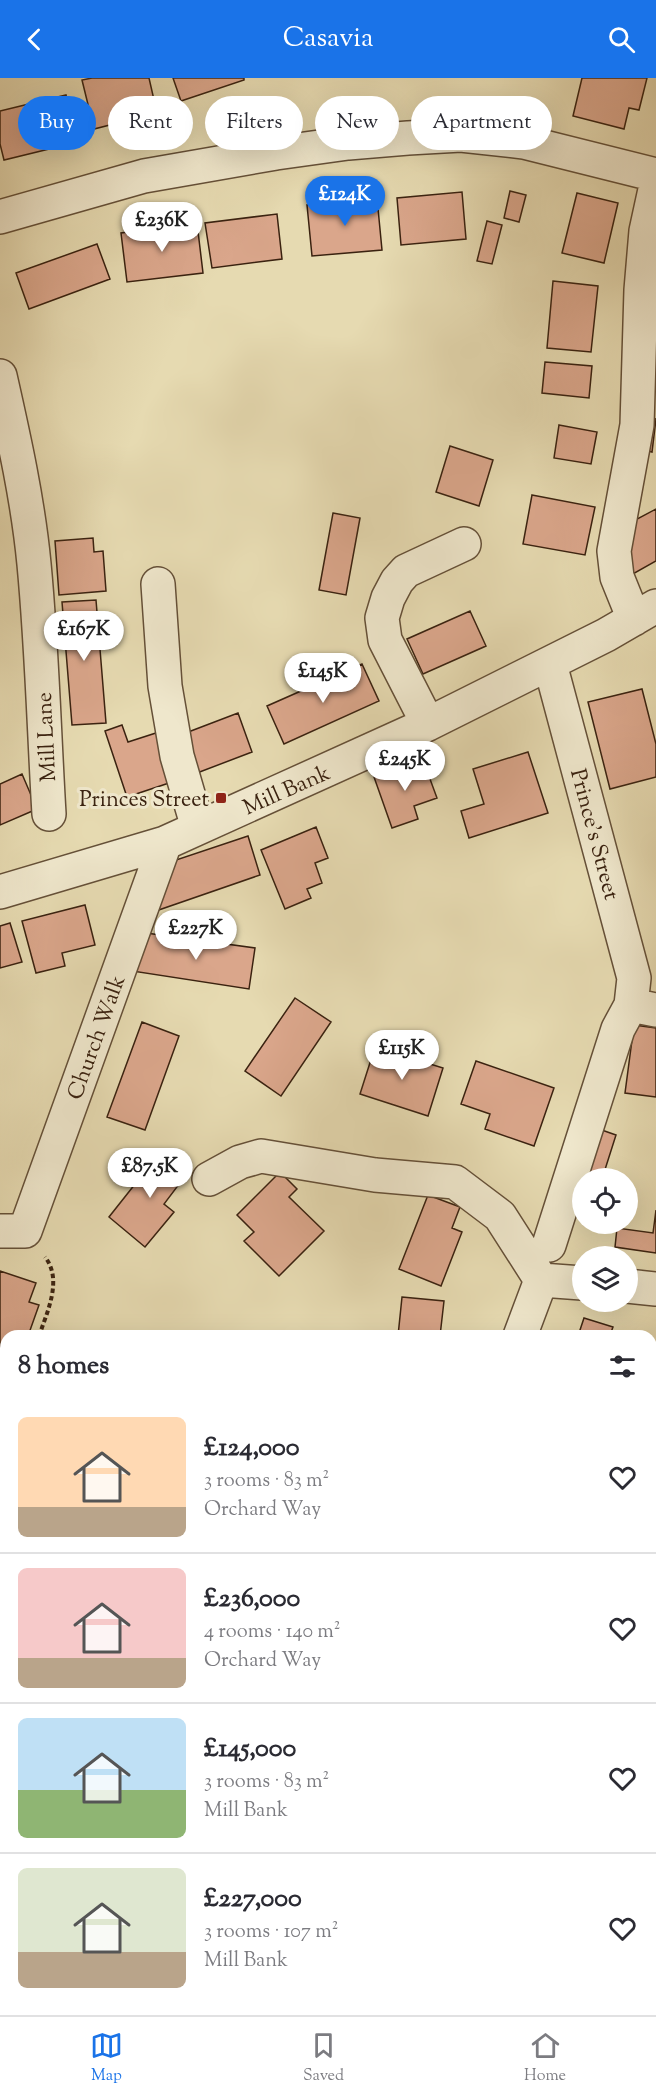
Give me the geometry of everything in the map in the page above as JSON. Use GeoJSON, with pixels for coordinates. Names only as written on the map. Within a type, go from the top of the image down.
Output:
{"type":"FeatureCollection","features":[{"type":"Feature","properties":{"kind":"street"},"geometry":{"type":"LineString","coordinates":[[0,217],[144,176],[286,151],[408,138],[461,135],[524,142],[656,176]]}},
{"type":"Feature","properties":{"kind":"street"},"geometry":{"type":"LineString","coordinates":[[645,613],[617,576],[614,550],[637,425],[640,290],[645,231],[656,185]]}},
{"type":"Feature","properties":{"kind":"street","name":"Mill Lane"},"geometry":{"type":"LineString","coordinates":[[0,376],[16,449],[34,561],[49,814]]}},
{"type":"Feature","properties":{"kind":"street"},"geometry":{"type":"LineString","coordinates":[[428,724],[385,640],[382,618],[388,598],[406,571],[464,544]]}},
{"type":"Feature","properties":{"kind":"street"},"geometry":{"type":"LineString","coordinates":[[158,584],[165,686],[177,756],[198,828]]}},
{"type":"Feature","properties":{"kind":"street","name":"Mill Bank"},"geometry":{"type":"LineString","coordinates":[[0,892],[165,843],[428,724],[550,664],[645,613]]}},
{"type":"Feature","properties":{"kind":"street","name":"Prince's Street"},"geometry":{"type":"LineString","coordinates":[[549,1245],[618,1029],[644,1007],[634,978],[550,664]]}},
{"type":"Feature","properties":{"kind":"street","name":"Church Walk"},"geometry":{"type":"LineString","coordinates":[[12,1231],[165,843]]}},
{"type":"Feature","properties":{"kind":"street"},"geometry":{"type":"LineString","coordinates":[[209,1179],[240,1162],[261,1156],[375,1175],[455,1182],[500,1216],[541,1280]]}},
{"type":"Feature","properties":{"kind":"street"},"geometry":{"type":"LineString","coordinates":[[541,1280],[572,1282]]}},
{"type":"Feature","properties":{"kind":"street"},"geometry":{"type":"LineString","coordinates":[[522,1330],[541,1280]]}},
{"type":"Feature","properties":{"kind":"street"},"geometry":{"type":"LineString","coordinates":[[638,1287],[656,1289]]}},
{"type":"Feature","properties":{"kind":"path"},"geometry":{"type":"LineString","coordinates":[[12,1231],[49,1262],[54,1290],[41,1330]]}},
{"type":"Feature","properties":{"kind":"building"},"geometry":{"type":"Polygon","coordinates":[[[149,78],[153,96],[108,96],[108,125],[96,128],[96,96],[86,96],[82,80],[149,78]]]}},
{"type":"Feature","properties":{"kind":"building"},"geometry":{"type":"Polygon","coordinates":[[[173,78],[244,78],[244,80],[193,97],[179,96],[173,78]]]}},
{"type":"Feature","properties":{"kind":"building"},"geometry":{"type":"Polygon","coordinates":[[[582,78],[647,78],[639,110],[629,108],[624,129],[573,116],[582,78]]]}},
{"type":"Feature","properties":{"kind":"building"},"geometry":{"type":"Polygon","coordinates":[[[18,107],[18,150],[45,150],[4,160],[0,144],[0,111],[18,107]]]}},
{"type":"Feature","properties":{"kind":"building"},"geometry":{"type":"Polygon","coordinates":[[[510,191],[526,195],[519,222],[504,218],[510,191]]]}},
{"type":"Feature","properties":{"kind":"building"},"geometry":{"type":"Polygon","coordinates":[[[462,192],[466,239],[401,245],[397,198],[462,192]]]}},
{"type":"Feature","properties":{"kind":"building"},"geometry":{"type":"Polygon","coordinates":[[[577,193],[618,203],[604,263],[562,253],[577,193]]]}},
{"type":"Feature","properties":{"kind":"building"},"geometry":{"type":"Polygon","coordinates":[[[377,198],[382,250],[312,256],[307,205],[377,198]]]}},
{"type":"Feature","properties":{"kind":"building"},"geometry":{"type":"Polygon","coordinates":[[[277,214],[282,259],[212,268],[205,223],[277,214]]]}},
{"type":"Feature","properties":{"kind":"building"},"geometry":{"type":"Polygon","coordinates":[[[487,221],[502,225],[492,264],[477,261],[487,221]]]}},
{"type":"Feature","properties":{"kind":"building"},"geometry":{"type":"Polygon","coordinates":[[[197,223],[203,273],[127,282],[121,233],[197,223]]]}},
{"type":"Feature","properties":{"kind":"building"},"geometry":{"type":"Polygon","coordinates":[[[97,244],[110,279],[29,309],[16,273],[97,244]]]}},
{"type":"Feature","properties":{"kind":"building"},"geometry":{"type":"Polygon","coordinates":[[[553,281],[598,286],[591,352],[547,348],[553,281]]]}},
{"type":"Feature","properties":{"kind":"building"},"geometry":{"type":"Polygon","coordinates":[[[545,362],[592,366],[589,398],[542,393],[545,362]]]}},
{"type":"Feature","properties":{"kind":"building"},"geometry":{"type":"Polygon","coordinates":[[[646,417],[656,419],[652,452],[640,449],[646,417]]]}},
{"type":"Feature","properties":{"kind":"building"},"geometry":{"type":"Polygon","coordinates":[[[559,425],[597,432],[591,464],[554,458],[559,425]]]}},
{"type":"Feature","properties":{"kind":"building"},"geometry":{"type":"Polygon","coordinates":[[[450,446],[493,460],[479,506],[436,492],[450,446]]]}},
{"type":"Feature","properties":{"kind":"building"},"geometry":{"type":"Polygon","coordinates":[[[532,495],[595,507],[585,555],[523,544],[532,495]]]}},
{"type":"Feature","properties":{"kind":"building"},"geometry":{"type":"Polygon","coordinates":[[[656,509],[656,561],[624,579],[624,526],[656,509]]]}},
{"type":"Feature","properties":{"kind":"building"},"geometry":{"type":"Polygon","coordinates":[[[333,513],[360,518],[346,595],[319,590],[333,513]]]}},
{"type":"Feature","properties":{"kind":"building"},"geometry":{"type":"Polygon","coordinates":[[[93,538],[94,552],[103,551],[106,591],[59,595],[55,541],[93,538]]]}},
{"type":"Feature","properties":{"kind":"building"},"geometry":{"type":"Polygon","coordinates":[[[96,600],[106,723],[72,725],[62,602],[96,600]]]}},
{"type":"Feature","properties":{"kind":"building"},"geometry":{"type":"Polygon","coordinates":[[[470,611],[486,646],[423,674],[407,639],[470,611]]]}},
{"type":"Feature","properties":{"kind":"building"},"geometry":{"type":"Polygon","coordinates":[[[362,664],[379,701],[284,744],[267,706],[362,664]]]}},
{"type":"Feature","properties":{"kind":"building"},"geometry":{"type":"Polygon","coordinates":[[[642,689],[656,744],[656,777],[610,789],[588,702],[642,689]]]}},
{"type":"Feature","properties":{"kind":"building"},"geometry":{"type":"Polygon","coordinates":[[[238,713],[252,752],[197,773],[183,734],[238,713]]]}},
{"type":"Feature","properties":{"kind":"building"},"geometry":{"type":"Polygon","coordinates":[[[122,725],[128,742],[159,732],[175,781],[127,797],[105,731],[122,725]]]}},
{"type":"Feature","properties":{"kind":"building"},"geometry":{"type":"Polygon","coordinates":[[[528,752],[548,813],[469,838],[461,811],[484,804],[473,769],[528,752]]]}},
{"type":"Feature","properties":{"kind":"building"},"geometry":{"type":"Polygon","coordinates":[[[423,760],[437,798],[414,806],[418,819],[392,828],[374,777],[423,760]]]}},
{"type":"Feature","properties":{"kind":"building"},"geometry":{"type":"Polygon","coordinates":[[[22,774],[37,809],[0,825],[0,784],[22,774]]]}},
{"type":"Feature","properties":{"kind":"building"},"geometry":{"type":"Polygon","coordinates":[[[316,827],[328,858],[315,863],[322,883],[307,889],[311,898],[285,909],[261,850],[316,827]]]}},
{"type":"Feature","properties":{"kind":"building"},"geometry":{"type":"Polygon","coordinates":[[[248,836],[260,875],[150,913],[164,864],[248,836]]]}},
{"type":"Feature","properties":{"kind":"building"},"geometry":{"type":"Polygon","coordinates":[[[85,905],[95,945],[62,953],[65,966],[36,973],[22,921],[85,905]]]}},
{"type":"Feature","properties":{"kind":"building"},"geometry":{"type":"Polygon","coordinates":[[[10,923],[22,962],[0,968],[0,926],[10,923]]]}},
{"type":"Feature","properties":{"kind":"building"},"geometry":{"type":"Polygon","coordinates":[[[146,933],[255,948],[249,989],[132,971],[146,933]]]}},
{"type":"Feature","properties":{"kind":"building"},"geometry":{"type":"Polygon","coordinates":[[[295,998],[331,1022],[281,1096],[245,1071],[295,998]]]}},
{"type":"Feature","properties":{"kind":"building"},"geometry":{"type":"Polygon","coordinates":[[[142,1022],[179,1036],[145,1130],[107,1117],[142,1022]]]}},
{"type":"Feature","properties":{"kind":"building"},"geometry":{"type":"Polygon","coordinates":[[[634,1025],[656,1028],[656,1097],[625,1093],[634,1025]]]}},
{"type":"Feature","properties":{"kind":"building"},"geometry":{"type":"Polygon","coordinates":[[[375,1047],[443,1068],[428,1116],[360,1094],[375,1047]]]}},
{"type":"Feature","properties":{"kind":"building"},"geometry":{"type":"Polygon","coordinates":[[[476,1061],[554,1088],[534,1146],[485,1129],[490,1114],[461,1104],[476,1061]]]}},
{"type":"Feature","properties":{"kind":"building"},"geometry":{"type":"Polygon","coordinates":[[[596,1128],[616,1135],[606,1168],[585,1168],[596,1128]]]}},
{"type":"Feature","properties":{"kind":"building"},"geometry":{"type":"Polygon","coordinates":[[[162,1150],[189,1171],[164,1204],[174,1212],[145,1247],[109,1217],[162,1150]]]}},
{"type":"Feature","properties":{"kind":"building"},"geometry":{"type":"Polygon","coordinates":[[[280,1172],[297,1189],[289,1197],[324,1231],[279,1276],[244,1241],[254,1232],[237,1215],[280,1172]]]}},
{"type":"Feature","properties":{"kind":"building"},"geometry":{"type":"Polygon","coordinates":[[[428,1195],[460,1207],[452,1228],[462,1232],[441,1286],[399,1269],[428,1195]]]}},
{"type":"Feature","properties":{"kind":"building"},"geometry":{"type":"Polygon","coordinates":[[[656,1210],[656,1253],[638,1250],[638,1246],[615,1246],[616,1234],[638,1234],[638,1231],[653,1233],[656,1210]]]}},
{"type":"Feature","properties":{"kind":"building"},"geometry":{"type":"Polygon","coordinates":[[[0,1271],[36,1283],[29,1302],[39,1305],[30,1330],[0,1330],[0,1271]]]}},
{"type":"Feature","properties":{"kind":"building"},"geometry":{"type":"Polygon","coordinates":[[[402,1297],[444,1301],[441,1330],[399,1330],[402,1297]]]}},
{"type":"Feature","properties":{"kind":"building"},"geometry":{"type":"Polygon","coordinates":[[[584,1318],[613,1327],[612,1330],[580,1330],[584,1318]]]}},
{"type":"Feature","properties":{"kind":"place","name":"Princes Street"},"geometry":{"type":"Point","coordinates":[221,798]}}]}
